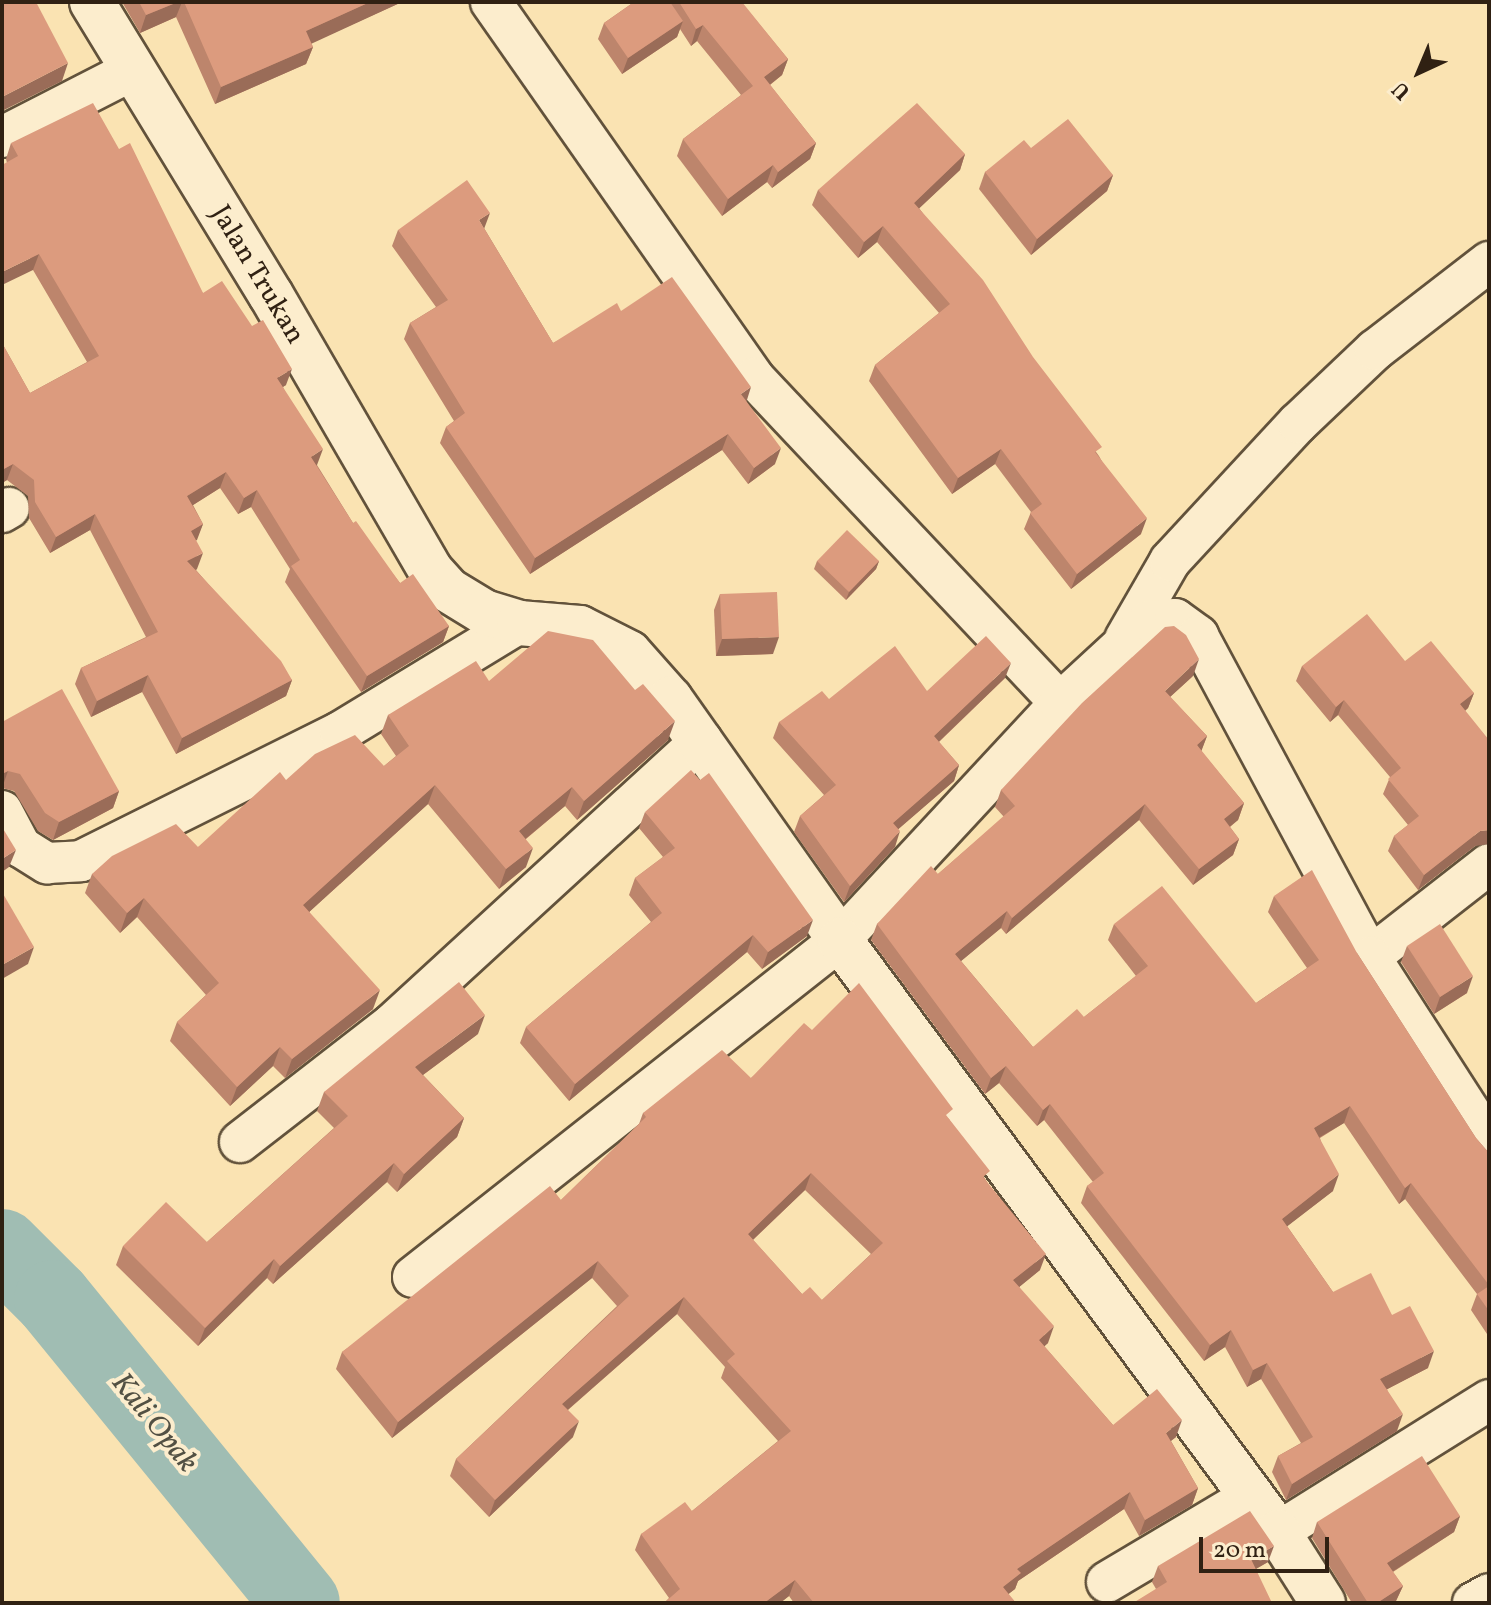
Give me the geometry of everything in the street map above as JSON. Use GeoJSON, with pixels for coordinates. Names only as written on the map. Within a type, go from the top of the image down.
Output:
{"type":"FeatureCollection","features":[{"type":"Feature","properties":{"kind":"street","name":"Jalan Trukan"},"geometry":{"type":"LineString","coordinates":[[92,2],[271,295],[417,551],[448,590],[484,612],[519,623],[580,628],[629,653],[702,740],[840,940],[1278,1532],[1323,1603]]}},
{"type":"Feature","properties":{"kind":"street"},"geometry":{"type":"LineString","coordinates":[[491,2],[754,378],[1060,703]]}},
{"type":"Feature","properties":{"kind":"street"},"geometry":{"type":"LineString","coordinates":[[2,137],[133,70]]}},
{"type":"Feature","properties":{"kind":"street"},"geometry":{"type":"LineString","coordinates":[[1120,649],[1170,561],[1226,499],[1375,350],[1489,262]]}},
{"type":"Feature","properties":{"kind":"street"},"geometry":{"type":"LineString","coordinates":[[413,1277],[840,940],[1060,703],[1149,621],[1175,619],[1198,636],[1370,957],[1489,1142]]}},
{"type":"Feature","properties":{"kind":"street"},"geometry":{"type":"LineString","coordinates":[[2,811],[21,847],[47,863],[81,861],[340,732],[519,623]]}},
{"type":"Feature","properties":{"kind":"street"},"geometry":{"type":"LineString","coordinates":[[240,1142],[392,1024],[702,740]]}},
{"type":"Feature","properties":{"kind":"street"},"geometry":{"type":"LineString","coordinates":[[1370,957],[1489,864]]}},
{"type":"Feature","properties":{"kind":"street"},"geometry":{"type":"LineString","coordinates":[[1278,1532],[1489,1400]]}},
{"type":"Feature","properties":{"kind":"street"},"geometry":{"type":"LineString","coordinates":[[1107,1582],[1252,1496]]}},
{"type":"Feature","properties":{"kind":"street"},"geometry":{"type":"LineString","coordinates":[[1473,1603],[1489,1594]]}},
{"type":"Feature","properties":{"kind":"building"},"geometry":{"type":"Polygon","coordinates":[[[2,2],[36,2],[68,63],[2,97],[2,2]]]}},
{"type":"Feature","properties":{"kind":"building"},"geometry":{"type":"Polygon","coordinates":[[[139,2],[178,2],[146,15],[139,2]]]}},
{"type":"Feature","properties":{"kind":"building"},"geometry":{"type":"Polygon","coordinates":[[[184,2],[370,2],[306,31],[313,47],[221,87],[184,2]]]}},
{"type":"Feature","properties":{"kind":"building"},"geometry":{"type":"Polygon","coordinates":[[[634,2],[670,2],[683,21],[628,58],[604,23],[634,2]]]}},
{"type":"Feature","properties":{"kind":"building"},"geometry":{"type":"Polygon","coordinates":[[[679,2],[742,2],[788,59],[764,77],[816,143],[778,172],[773,165],[728,199],[683,139],[753,86],[703,25],[696,29],[679,2]]]}},
{"type":"Feature","properties":{"kind":"building"},"geometry":{"type":"Polygon","coordinates":[[[93,103],[119,149],[130,143],[203,293],[222,281],[252,326],[263,320],[292,369],[277,378],[323,449],[311,457],[353,523],[356,521],[400,583],[413,574],[449,626],[367,676],[291,566],[300,560],[257,490],[244,498],[226,472],[187,496],[203,524],[191,531],[203,553],[187,561],[281,661],[292,680],[182,738],[148,675],[97,701],[81,668],[158,632],[95,514],[56,537],[35,502],[34,480],[13,464],[2,470],[2,343],[30,393],[99,356],[39,254],[2,272],[2,165],[18,156],[11,143],[93,103]]]}},
{"type":"Feature","properties":{"kind":"building"},"geometry":{"type":"Polygon","coordinates":[[[917,103],[965,154],[914,203],[983,280],[1033,357],[1102,447],[1095,452],[1147,518],[1077,574],[1030,513],[1042,504],[1001,449],[958,478],[875,365],[950,304],[883,226],[864,242],[818,190],[917,103]]]}},
{"type":"Feature","properties":{"kind":"building"},"geometry":{"type":"Polygon","coordinates":[[[1068,119],[1113,175],[1037,239],[985,172],[1024,140],[1031,148],[1068,119]]]}},
{"type":"Feature","properties":{"kind":"building"},"geometry":{"type":"Polygon","coordinates":[[[467,180],[490,213],[479,220],[553,343],[617,303],[621,311],[672,277],[751,387],[741,394],[781,448],[754,468],[728,434],[535,558],[446,427],[465,413],[410,323],[448,300],[398,230],[467,180]]]}},
{"type":"Feature","properties":{"kind":"building"},"geometry":{"type":"Polygon","coordinates":[[[847,530],[879,561],[849,592],[817,561],[847,530]]]}},
{"type":"Feature","properties":{"kind":"building"},"geometry":{"type":"Polygon","coordinates":[[[777,592],[779,637],[722,639],[720,594],[777,592]]]}},
{"type":"Feature","properties":{"kind":"building"},"geometry":{"type":"Polygon","coordinates":[[[1367,614],[1405,661],[1431,641],[1474,693],[1460,704],[1489,740],[1489,830],[1480,831],[1424,875],[1394,836],[1419,816],[1388,779],[1401,768],[1344,700],[1336,707],[1302,666],[1367,614]]]}},
{"type":"Feature","properties":{"kind":"building"},"geometry":{"type":"Polygon","coordinates":[[[1174,626],[1186,635],[1199,659],[1165,691],[1207,736],[1197,745],[1244,803],[1224,819],[1239,839],[1199,869],[1145,804],[1012,918],[1007,911],[955,954],[1033,1047],[1077,1009],[1084,1017],[1148,966],[1114,924],[1162,886],[1256,1003],[1319,960],[1274,896],[1312,870],[1357,953],[1476,1138],[1489,1153],[1489,1285],[1411,1183],[1405,1188],[1350,1106],[1314,1128],[1339,1174],[1282,1219],[1333,1292],[1371,1273],[1392,1315],[1410,1306],[1434,1351],[1380,1379],[1403,1414],[1292,1484],[1278,1456],[1313,1437],[1267,1363],[1253,1370],[1231,1330],[1210,1345],[1087,1186],[1104,1173],[1050,1104],[1043,1110],[1006,1066],[991,1078],[877,924],[931,866],[938,874],[1015,806],[1001,790],[1082,703],[1165,627],[1174,626]]]}},
{"type":"Feature","properties":{"kind":"building"},"geometry":{"type":"Polygon","coordinates":[[[548,631],[593,640],[635,690],[643,684],[675,721],[584,801],[572,787],[519,831],[533,848],[506,869],[435,785],[303,905],[380,990],[292,1059],[280,1047],[237,1087],[177,1022],[219,983],[144,898],[127,913],[92,874],[112,856],[176,824],[198,847],[280,772],[286,780],[315,754],[355,735],[384,766],[409,746],[388,715],[476,661],[489,681],[548,631]]]}},
{"type":"Feature","properties":{"kind":"building"},"geometry":{"type":"Polygon","coordinates":[[[986,636],[1011,663],[934,736],[959,765],[893,823],[900,831],[850,886],[800,816],[836,785],[779,722],[822,691],[829,699],[895,646],[927,691],[986,636]]]}},
{"type":"Feature","properties":{"kind":"building"},"geometry":{"type":"Polygon","coordinates":[[[62,689],[119,791],[59,822],[45,813],[20,774],[8,771],[2,774],[2,722],[62,689]]]}},
{"type":"Feature","properties":{"kind":"building"},"geometry":{"type":"Polygon","coordinates":[[[691,770],[700,780],[709,773],[813,920],[768,952],[753,935],[575,1084],[526,1027],[662,913],[635,878],[675,848],[645,812],[691,770]]]}},
{"type":"Feature","properties":{"kind":"building"},"geometry":{"type":"Polygon","coordinates":[[[2,827],[16,850],[2,859],[2,827]]]}},
{"type":"Feature","properties":{"kind":"building"},"geometry":{"type":"Polygon","coordinates":[[[2,892],[34,947],[2,965],[2,892]]]}},
{"type":"Feature","properties":{"kind":"building"},"geometry":{"type":"Polygon","coordinates":[[[1440,924],[1473,976],[1440,997],[1407,946],[1440,924]]]}},
{"type":"Feature","properties":{"kind":"building"},"geometry":{"type":"Polygon","coordinates":[[[459,982],[485,1015],[415,1067],[464,1118],[404,1174],[394,1163],[280,1266],[274,1259],[205,1328],[123,1246],[166,1202],[207,1242],[348,1116],[324,1092],[459,982]]]}},
{"type":"Feature","properties":{"kind":"building"},"geometry":{"type":"Polygon","coordinates":[[[859,983],[953,1109],[946,1115],[990,1171],[983,1177],[1046,1254],[1013,1280],[1054,1326],[1039,1340],[1113,1425],[1157,1389],[1182,1420],[1166,1433],[1198,1488],[1145,1520],[1130,1492],[1017,1569],[1021,1573],[1003,1587],[1016,1603],[814,1603],[795,1580],[764,1603],[664,1603],[680,1589],[641,1534],[685,1502],[692,1511],[791,1431],[727,1361],[735,1354],[684,1297],[562,1404],[579,1421],[495,1500],[456,1459],[629,1296],[598,1261],[398,1422],[342,1352],[550,1186],[561,1200],[646,1117],[643,1113],[722,1050],[751,1078],[804,1023],[812,1030],[859,983]],[[811,1173],[748,1234],[802,1294],[810,1287],[822,1300],[883,1243],[811,1173]]]}},
{"type":"Feature","properties":{"kind":"building"},"geometry":{"type":"Polygon","coordinates":[[[1489,1286],[1489,1311],[1477,1294],[1489,1286]]]}},
{"type":"Feature","properties":{"kind":"building"},"geometry":{"type":"Polygon","coordinates":[[[1422,1456],[1460,1516],[1387,1563],[1403,1586],[1377,1603],[1368,1603],[1317,1522],[1422,1456]]]}},
{"type":"Feature","properties":{"kind":"building"},"geometry":{"type":"Polygon","coordinates":[[[1250,1511],[1274,1546],[1251,1559],[1272,1603],[1133,1603],[1167,1582],[1158,1566],[1250,1511]]]}},
{"type":"Feature","properties":{"kind":"waterway","name":"Kali Opak"},"geometry":{"type":"LineString","coordinates":[[2,1248],[53,1299],[301,1603]]}}]}
